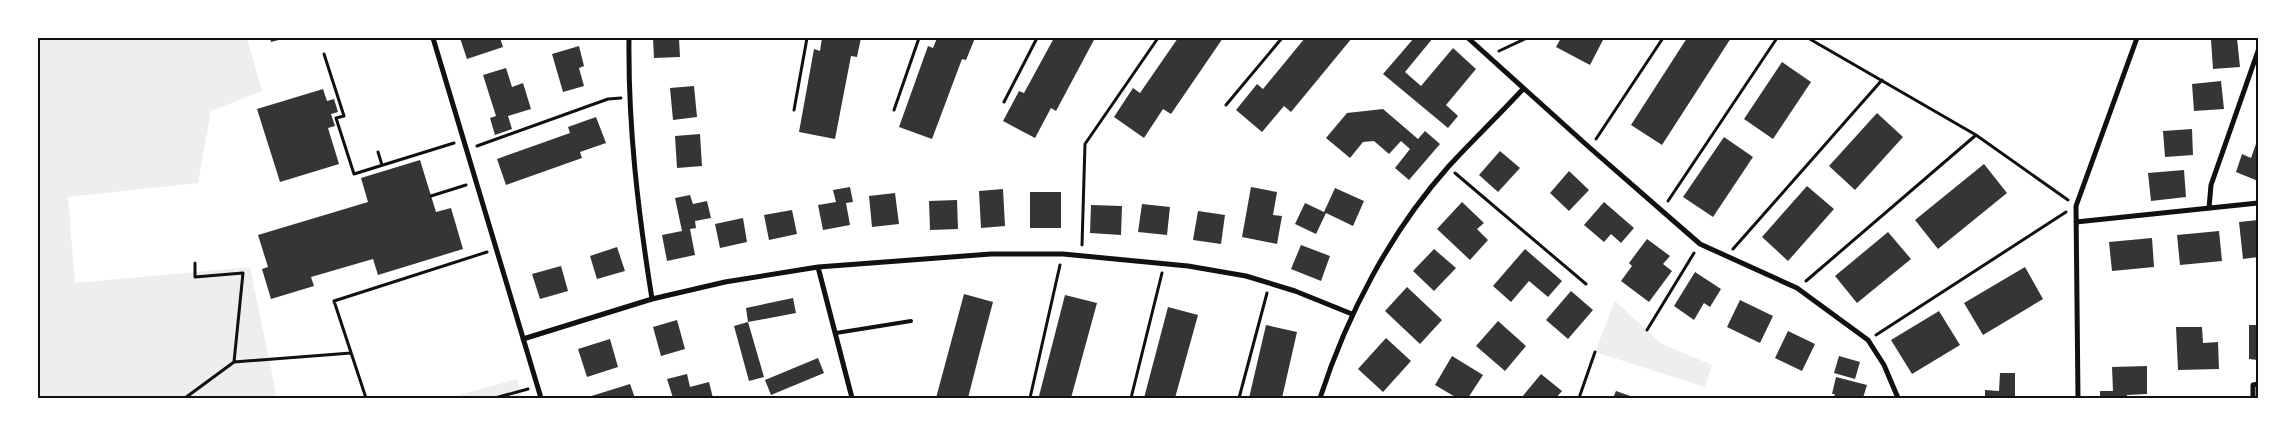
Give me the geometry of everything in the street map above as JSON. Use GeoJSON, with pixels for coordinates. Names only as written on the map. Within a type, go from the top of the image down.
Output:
{"type":"FeatureCollection","features":[{"type":"Feature","properties":{"kind":"street"},"geometry":{"type":"LineString","coordinates":[[433,38],[541,398]]}},
{"type":"Feature","properties":{"kind":"street"},"geometry":{"type":"LineString","coordinates":[[629,38],[629,97],[638,208],[652,299]]}},
{"type":"Feature","properties":{"kind":"street"},"geometry":{"type":"LineString","coordinates":[[1468,38],[1523,89],[1700,244],[1798,288],[1868,340],[1884,365],[1898,398]]}},
{"type":"Feature","properties":{"kind":"street"},"geometry":{"type":"LineString","coordinates":[[2078,398],[2076,206],[2137,38]]}},
{"type":"Feature","properties":{"kind":"street"},"geometry":{"type":"LineString","coordinates":[[2210,208],[2211,185],[2258,51]]}},
{"type":"Feature","properties":{"kind":"street"},"geometry":{"type":"LineString","coordinates":[[1320,398],[1352,314],[1385,255],[1417,206],[1448,167],[1523,89]]}},
{"type":"Feature","properties":{"kind":"street"},"geometry":{"type":"LineString","coordinates":[[2076,222],[2258,203]]}},
{"type":"Feature","properties":{"kind":"street"},"geometry":{"type":"LineString","coordinates":[[523,339],[652,299],[726,282],[818,267],[991,254],[1062,254],[1165,263],[1246,276],[1295,291],[1352,314]]}},
{"type":"Feature","properties":{"kind":"street"},"geometry":{"type":"LineString","coordinates":[[818,267],[852,398]]}},
{"type":"Feature","properties":{"kind":"street"},"geometry":{"type":"LineString","coordinates":[[2254,398],[2254,385],[2258,384]]}},
{"type":"Feature","properties":{"kind":"lane"},"geometry":{"type":"LineString","coordinates":[[836,333],[911,321]]}},
{"type":"Feature","properties":{"kind":"path"},"geometry":{"type":"LineString","coordinates":[[794,110],[807,38]]}},
{"type":"Feature","properties":{"kind":"path"},"geometry":{"type":"LineString","coordinates":[[894,110],[919,38]]}},
{"type":"Feature","properties":{"kind":"path"},"geometry":{"type":"LineString","coordinates":[[1004,102],[1037,38]]}},
{"type":"Feature","properties":{"kind":"path"},"geometry":{"type":"LineString","coordinates":[[1082,256],[1085,144],[1158,38]]}},
{"type":"Feature","properties":{"kind":"path"},"geometry":{"type":"LineString","coordinates":[[1226,105],[1282,38]]}},
{"type":"Feature","properties":{"kind":"path"},"geometry":{"type":"LineString","coordinates":[[1489,56],[1527,38]]}},
{"type":"Feature","properties":{"kind":"path"},"geometry":{"type":"LineString","coordinates":[[1590,148],[1663,38]]}},
{"type":"Feature","properties":{"kind":"path"},"geometry":{"type":"LineString","coordinates":[[1662,210],[1777,38]]}},
{"type":"Feature","properties":{"kind":"path"},"geometry":{"type":"LineString","coordinates":[[1808,38],[1976,135],[2076,206],[1868,340]]}},
{"type":"Feature","properties":{"kind":"path"},"geometry":{"type":"LineString","coordinates":[[324,54],[344,116],[336,118],[354,174],[465,140]]}},
{"type":"Feature","properties":{"kind":"path"},"geometry":{"type":"LineString","coordinates":[[1727,256],[1882,80]]}},
{"type":"Feature","properties":{"kind":"path"},"geometry":{"type":"LineString","coordinates":[[467,149],[608,99],[629,97]]}},
{"type":"Feature","properties":{"kind":"path"},"geometry":{"type":"LineString","coordinates":[[1798,288],[1976,135]]}},
{"type":"Feature","properties":{"kind":"path"},"geometry":{"type":"LineString","coordinates":[[378,152],[382,165]]}},
{"type":"Feature","properties":{"kind":"path"},"geometry":{"type":"LineString","coordinates":[[1448,167],[1586,284]]}},
{"type":"Feature","properties":{"kind":"path"},"geometry":{"type":"LineString","coordinates":[[431,196],[477,181]]}},
{"type":"Feature","properties":{"kind":"path"},"geometry":{"type":"LineString","coordinates":[[1647,330],[1700,244]]}},
{"type":"Feature","properties":{"kind":"path"},"geometry":{"type":"LineString","coordinates":[[366,398],[334,301],[497,248]]}},
{"type":"Feature","properties":{"kind":"path"},"geometry":{"type":"LineString","coordinates":[[1030,398],[1062,254]]}},
{"type":"Feature","properties":{"kind":"path"},"geometry":{"type":"LineString","coordinates":[[195,263],[194,277],[243,273],[234,362]]}},
{"type":"Feature","properties":{"kind":"path"},"geometry":{"type":"LineString","coordinates":[[1131,398],[1165,263]]}},
{"type":"Feature","properties":{"kind":"path"},"geometry":{"type":"LineString","coordinates":[[1239,398],[1270,283]]}},
{"type":"Feature","properties":{"kind":"path"},"geometry":{"type":"LineString","coordinates":[[1579,398],[1595,352]]}},
{"type":"Feature","properties":{"kind":"path"},"geometry":{"type":"LineString","coordinates":[[185,398],[234,362],[351,353]]}},
{"type":"Feature","properties":{"kind":"path"},"geometry":{"type":"LineString","coordinates":[[495,398],[537,386]]}},
{"type":"Feature","properties":{"kind":"shaded area"},"geometry":{"type":"Polygon","coordinates":[[[38,38],[247,38],[262,91],[211,111],[198,183],[68,197],[75,283],[250,267],[277,398],[38,398],[38,38]]]}},
{"type":"Feature","properties":{"kind":"shaded area"},"geometry":{"type":"Polygon","coordinates":[[[1615,301],[1662,344],[1712,365],[1705,387],[1595,352],[1615,301]]]}},
{"type":"Feature","properties":{"kind":"shaded area"},"geometry":{"type":"Polygon","coordinates":[[[517,379],[522,398],[448,398],[517,379]]]}},
{"type":"Feature","properties":{"kind":"building"},"geometry":{"type":"Polygon","coordinates":[[[270,38],[286,38],[271,42],[270,38]]]}},
{"type":"Feature","properties":{"kind":"building"},"geometry":{"type":"Polygon","coordinates":[[[460,38],[500,38],[503,47],[467,59],[460,38]]]}},
{"type":"Feature","properties":{"kind":"building"},"geometry":{"type":"Polygon","coordinates":[[[653,38],[679,38],[680,57],[654,58],[653,38]]]}},
{"type":"Feature","properties":{"kind":"building"},"geometry":{"type":"Polygon","coordinates":[[[822,38],[861,38],[857,57],[851,56],[835,139],[799,132],[814,49],[820,51],[822,38]]]}},
{"type":"Feature","properties":{"kind":"building"},"geometry":{"type":"Polygon","coordinates":[[[937,38],[975,38],[966,60],[962,59],[932,139],[899,127],[928,46],[933,48],[937,38]]]}},
{"type":"Feature","properties":{"kind":"building"},"geometry":{"type":"Polygon","coordinates":[[[1054,38],[1095,38],[1056,111],[1051,108],[1035,138],[1003,121],[1019,91],[1024,93],[1054,38]]]}},
{"type":"Feature","properties":{"kind":"building"},"geometry":{"type":"Polygon","coordinates":[[[1178,38],[1223,38],[1171,114],[1163,109],[1144,138],[1114,117],[1133,88],[1140,93],[1178,38]]]}},
{"type":"Feature","properties":{"kind":"building"},"geometry":{"type":"Polygon","coordinates":[[[1305,38],[1352,38],[1291,112],[1284,106],[1262,132],[1236,110],[1257,84],[1263,89],[1305,38]]]}},
{"type":"Feature","properties":{"kind":"building"},"geometry":{"type":"Polygon","coordinates":[[[1414,38],[1433,38],[1405,72],[1421,86],[1453,48],[1476,69],[1446,105],[1458,116],[1448,128],[1383,74],[1414,38]]]}},
{"type":"Feature","properties":{"kind":"building"},"geometry":{"type":"Polygon","coordinates":[[[1561,38],[1604,38],[1590,65],[1556,47],[1561,38]]]}},
{"type":"Feature","properties":{"kind":"building"},"geometry":{"type":"Polygon","coordinates":[[[1687,38],[1731,38],[1662,145],[1631,125],[1687,38]]]}},
{"type":"Feature","properties":{"kind":"building"},"geometry":{"type":"Polygon","coordinates":[[[2237,38],[2240,67],[2213,69],[2211,40],[2237,38]]]}},
{"type":"Feature","properties":{"kind":"building"},"geometry":{"type":"Polygon","coordinates":[[[579,46],[584,66],[579,68],[584,86],[563,92],[552,54],[579,46]]]}},
{"type":"Feature","properties":{"kind":"building"},"geometry":{"type":"Polygon","coordinates":[[[1782,62],[1811,82],[1773,139],[1744,119],[1782,62]]]}},
{"type":"Feature","properties":{"kind":"building"},"geometry":{"type":"Polygon","coordinates":[[[506,68],[512,87],[523,83],[531,109],[508,116],[512,129],[495,135],[490,118],[496,116],[483,75],[506,68]]]}},
{"type":"Feature","properties":{"kind":"building"},"geometry":{"type":"Polygon","coordinates":[[[2221,81],[2224,109],[2194,111],[2192,84],[2221,81]]]}},
{"type":"Feature","properties":{"kind":"building"},"geometry":{"type":"Polygon","coordinates":[[[694,86],[697,117],[673,120],[670,88],[694,86]]]}},
{"type":"Feature","properties":{"kind":"building"},"geometry":{"type":"Polygon","coordinates":[[[323,89],[327,101],[334,99],[338,112],[331,114],[335,126],[328,128],[339,164],[280,182],[257,109],[323,89]]]}},
{"type":"Feature","properties":{"kind":"building"},"geometry":{"type":"Polygon","coordinates":[[[1383,109],[1418,139],[1425,131],[1440,144],[1409,180],[1395,168],[1410,149],[1401,141],[1389,154],[1374,141],[1363,142],[1350,158],[1326,138],[1347,113],[1383,109]]]}},
{"type":"Feature","properties":{"kind":"building"},"geometry":{"type":"Polygon","coordinates":[[[1877,113],[1903,137],[1855,190],[1829,166],[1877,113]]]}},
{"type":"Feature","properties":{"kind":"building"},"geometry":{"type":"Polygon","coordinates":[[[596,117],[606,143],[580,152],[582,158],[506,185],[497,159],[570,133],[568,127],[596,117]]]}},
{"type":"Feature","properties":{"kind":"building"},"geometry":{"type":"Polygon","coordinates":[[[2192,129],[2193,155],[2165,157],[2163,131],[2192,129]]]}},
{"type":"Feature","properties":{"kind":"building"},"geometry":{"type":"Polygon","coordinates":[[[700,134],[702,166],[677,168],[675,136],[700,134]]]}},
{"type":"Feature","properties":{"kind":"building"},"geometry":{"type":"Polygon","coordinates":[[[1724,137],[1753,157],[1713,217],[1683,197],[1724,137]]]}},
{"type":"Feature","properties":{"kind":"building"},"geometry":{"type":"Polygon","coordinates":[[[2258,138],[2258,181],[2236,172],[2242,154],[2251,158],[2258,138]]]}},
{"type":"Feature","properties":{"kind":"building"},"geometry":{"type":"Polygon","coordinates":[[[1500,151],[1520,168],[1498,192],[1479,175],[1500,151]]]}},
{"type":"Feature","properties":{"kind":"building"},"geometry":{"type":"Polygon","coordinates":[[[420,160],[436,212],[451,208],[463,249],[378,275],[373,259],[311,277],[314,286],[271,299],[262,269],[268,267],[258,235],[368,202],[361,178],[420,160]]]}},
{"type":"Feature","properties":{"kind":"building"},"geometry":{"type":"Polygon","coordinates":[[[1984,164],[2007,193],[1938,249],[1915,220],[1984,164]]]}},
{"type":"Feature","properties":{"kind":"building"},"geometry":{"type":"Polygon","coordinates":[[[2184,170],[2186,197],[2151,201],[2148,173],[2184,170]]]}},
{"type":"Feature","properties":{"kind":"building"},"geometry":{"type":"Polygon","coordinates":[[[1569,171],[1589,190],[1569,211],[1550,193],[1569,171]]]}},
{"type":"Feature","properties":{"kind":"building"},"geometry":{"type":"Polygon","coordinates":[[[1807,186],[1834,209],[1788,261],[1762,237],[1807,186]]]}},
{"type":"Feature","properties":{"kind":"building"},"geometry":{"type":"Polygon","coordinates":[[[850,187],[853,202],[846,203],[850,225],[823,230],[818,205],[836,202],[833,190],[850,187]]]}},
{"type":"Feature","properties":{"kind":"building"},"geometry":{"type":"Polygon","coordinates":[[[1251,187],[1277,192],[1273,215],[1282,216],[1277,244],[1242,237],[1251,187]]]}},
{"type":"Feature","properties":{"kind":"building"},"geometry":{"type":"Polygon","coordinates":[[[1335,188],[1364,201],[1353,226],[1326,213],[1316,234],[1295,224],[1305,203],[1324,212],[1335,188]]]}},
{"type":"Feature","properties":{"kind":"building"},"geometry":{"type":"Polygon","coordinates":[[[1003,189],[1005,226],[981,228],[979,191],[1003,189]]]}},
{"type":"Feature","properties":{"kind":"building"},"geometry":{"type":"Polygon","coordinates":[[[1030,192],[1061,192],[1061,228],[1030,228],[1030,192]]]}},
{"type":"Feature","properties":{"kind":"building"},"geometry":{"type":"Polygon","coordinates":[[[895,193],[899,224],[872,227],[869,196],[895,193]]]}},
{"type":"Feature","properties":{"kind":"building"},"geometry":{"type":"Polygon","coordinates":[[[690,195],[693,204],[707,201],[711,218],[695,221],[696,228],[690,229],[695,255],[667,261],[662,235],[682,231],[675,198],[690,195]]]}},
{"type":"Feature","properties":{"kind":"building"},"geometry":{"type":"Polygon","coordinates":[[[957,200],[958,229],[930,230],[929,201],[957,200]]]}},
{"type":"Feature","properties":{"kind":"building"},"geometry":{"type":"Polygon","coordinates":[[[1462,202],[1484,223],[1477,229],[1488,240],[1470,260],[1437,229],[1462,202]]]}},
{"type":"Feature","properties":{"kind":"building"},"geometry":{"type":"Polygon","coordinates":[[[1604,202],[1634,228],[1621,243],[1611,234],[1604,242],[1584,225],[1604,202]]]}},
{"type":"Feature","properties":{"kind":"building"},"geometry":{"type":"Polygon","coordinates":[[[1142,204],[1170,207],[1167,235],[1138,232],[1142,204]]]}},
{"type":"Feature","properties":{"kind":"building"},"geometry":{"type":"Polygon","coordinates":[[[1091,205],[1122,206],[1121,235],[1090,233],[1091,205]]]}},
{"type":"Feature","properties":{"kind":"building"},"geometry":{"type":"Polygon","coordinates":[[[792,210],[797,234],[769,240],[764,215],[792,210]]]}},
{"type":"Feature","properties":{"kind":"building"},"geometry":{"type":"Polygon","coordinates":[[[1198,211],[1225,215],[1221,244],[1193,240],[1198,211]]]}},
{"type":"Feature","properties":{"kind":"building"},"geometry":{"type":"Polygon","coordinates":[[[743,218],[747,242],[720,248],[715,224],[743,218]]]}},
{"type":"Feature","properties":{"kind":"building"},"geometry":{"type":"Polygon","coordinates":[[[2258,220],[2258,257],[2243,259],[2239,222],[2258,220]]]}},
{"type":"Feature","properties":{"kind":"building"},"geometry":{"type":"Polygon","coordinates":[[[2219,231],[2222,261],[2180,265],[2177,235],[2219,231]]]}},
{"type":"Feature","properties":{"kind":"building"},"geometry":{"type":"Polygon","coordinates":[[[1888,232],[1911,259],[1857,303],[1835,276],[1888,232]]]}},
{"type":"Feature","properties":{"kind":"building"},"geometry":{"type":"Polygon","coordinates":[[[2152,238],[2154,267],[2112,271],[2109,242],[2152,238]]]}},
{"type":"Feature","properties":{"kind":"building"},"geometry":{"type":"Polygon","coordinates":[[[1647,239],[1670,256],[1663,264],[1672,271],[1649,302],[1621,281],[1632,266],[1629,263],[1647,239]]]}},
{"type":"Feature","properties":{"kind":"building"},"geometry":{"type":"Polygon","coordinates":[[[1301,245],[1330,256],[1321,281],[1291,269],[1301,245]]]}},
{"type":"Feature","properties":{"kind":"building"},"geometry":{"type":"Polygon","coordinates":[[[617,247],[625,271],[597,279],[590,256],[617,247]]]}},
{"type":"Feature","properties":{"kind":"building"},"geometry":{"type":"Polygon","coordinates":[[[1434,249],[1456,268],[1434,291],[1413,271],[1434,249]]]}},
{"type":"Feature","properties":{"kind":"building"},"geometry":{"type":"Polygon","coordinates":[[[1525,249],[1562,281],[1548,297],[1529,281],[1511,302],[1493,286],[1525,249]]]}},
{"type":"Feature","properties":{"kind":"building"},"geometry":{"type":"Polygon","coordinates":[[[561,266],[568,291],[540,299],[532,274],[561,266]]]}},
{"type":"Feature","properties":{"kind":"building"},"geometry":{"type":"Polygon","coordinates":[[[2025,267],[2043,299],[1983,335],[1964,303],[2025,267]]]}},
{"type":"Feature","properties":{"kind":"building"},"geometry":{"type":"Polygon","coordinates":[[[1695,272],[1721,289],[1710,307],[1704,303],[1694,320],[1674,306],[1695,272]]]}},
{"type":"Feature","properties":{"kind":"building"},"geometry":{"type":"Polygon","coordinates":[[[1407,287],[1442,320],[1420,344],[1385,311],[1407,287]]]}},
{"type":"Feature","properties":{"kind":"building"},"geometry":{"type":"Polygon","coordinates":[[[1571,291],[1593,310],[1568,339],[1546,320],[1571,291]]]}},
{"type":"Feature","properties":{"kind":"building"},"geometry":{"type":"Polygon","coordinates":[[[964,294],[993,302],[968,398],[936,398],[964,294]]]}},
{"type":"Feature","properties":{"kind":"building"},"geometry":{"type":"Polygon","coordinates":[[[1065,295],[1097,303],[1071,398],[1039,396],[1065,295]]]}},
{"type":"Feature","properties":{"kind":"building"},"geometry":{"type":"Polygon","coordinates":[[[793,298],[796,313],[748,322],[746,308],[793,298]]]}},
{"type":"Feature","properties":{"kind":"building"},"geometry":{"type":"Polygon","coordinates":[[[1740,300],[1773,316],[1760,343],[1727,327],[1740,300]]]}},
{"type":"Feature","properties":{"kind":"building"},"geometry":{"type":"Polygon","coordinates":[[[1168,307],[1198,315],[1175,398],[1144,398],[1168,307]]]}},
{"type":"Feature","properties":{"kind":"building"},"geometry":{"type":"Polygon","coordinates":[[[1939,311],[1960,345],[1912,374],[1891,340],[1939,311]]]}},
{"type":"Feature","properties":{"kind":"building"},"geometry":{"type":"Polygon","coordinates":[[[677,320],[685,349],[661,356],[653,327],[677,320]]]}},
{"type":"Feature","properties":{"kind":"building"},"geometry":{"type":"Polygon","coordinates":[[[1498,321],[1526,346],[1505,371],[1476,346],[1498,321]]]}},
{"type":"Feature","properties":{"kind":"building"},"geometry":{"type":"Polygon","coordinates":[[[748,322],[764,377],[749,381],[734,326],[748,322]]]}},
{"type":"Feature","properties":{"kind":"building"},"geometry":{"type":"Polygon","coordinates":[[[1266,325],[1297,332],[1282,398],[1249,398],[1266,325]]]}},
{"type":"Feature","properties":{"kind":"building"},"geometry":{"type":"Polygon","coordinates":[[[2249,325],[2258,325],[2258,360],[2249,359],[2249,325]]]}},
{"type":"Feature","properties":{"kind":"building"},"geometry":{"type":"Polygon","coordinates":[[[2176,327],[2202,327],[2203,343],[2218,342],[2219,369],[2178,370],[2176,327]]]}},
{"type":"Feature","properties":{"kind":"building"},"geometry":{"type":"Polygon","coordinates":[[[1788,331],[1815,344],[1802,371],[1775,358],[1788,331]]]}},
{"type":"Feature","properties":{"kind":"building"},"geometry":{"type":"Polygon","coordinates":[[[1386,338],[1411,361],[1383,392],[1358,369],[1386,338]]]}},
{"type":"Feature","properties":{"kind":"building"},"geometry":{"type":"Polygon","coordinates":[[[610,339],[618,367],[587,377],[578,349],[610,339]]]}},
{"type":"Feature","properties":{"kind":"building"},"geometry":{"type":"Polygon","coordinates":[[[1452,356],[1483,375],[1468,398],[1457,398],[1435,385],[1452,356]]]}},
{"type":"Feature","properties":{"kind":"building"},"geometry":{"type":"Polygon","coordinates":[[[1839,356],[1860,362],[1855,379],[1834,373],[1839,356]]]}},
{"type":"Feature","properties":{"kind":"building"},"geometry":{"type":"Polygon","coordinates":[[[818,358],[824,373],[771,395],[765,380],[818,358]]]}},
{"type":"Feature","properties":{"kind":"building"},"geometry":{"type":"Polygon","coordinates":[[[2147,366],[2147,394],[2127,395],[2127,398],[2100,398],[2100,391],[2113,391],[2112,367],[2147,366]]]}},
{"type":"Feature","properties":{"kind":"building"},"geometry":{"type":"Polygon","coordinates":[[[2000,373],[2015,373],[2015,398],[1985,398],[1985,390],[1999,391],[2000,373]]]}},
{"type":"Feature","properties":{"kind":"building"},"geometry":{"type":"Polygon","coordinates":[[[687,374],[690,387],[709,382],[713,398],[673,398],[667,379],[687,374]]]}},
{"type":"Feature","properties":{"kind":"building"},"geometry":{"type":"Polygon","coordinates":[[[1541,374],[1562,391],[1556,398],[1522,397],[1541,374]]]}},
{"type":"Feature","properties":{"kind":"building"},"geometry":{"type":"Polygon","coordinates":[[[1836,377],[1867,385],[1863,398],[1833,398],[1835,394],[1832,394],[1836,377]]]}},
{"type":"Feature","properties":{"kind":"building"},"geometry":{"type":"Polygon","coordinates":[[[630,384],[635,398],[585,398],[630,384]]]}},
{"type":"Feature","properties":{"kind":"building"},"geometry":{"type":"Polygon","coordinates":[[[1616,391],[1636,398],[1613,398],[1616,391]]]}}]}
